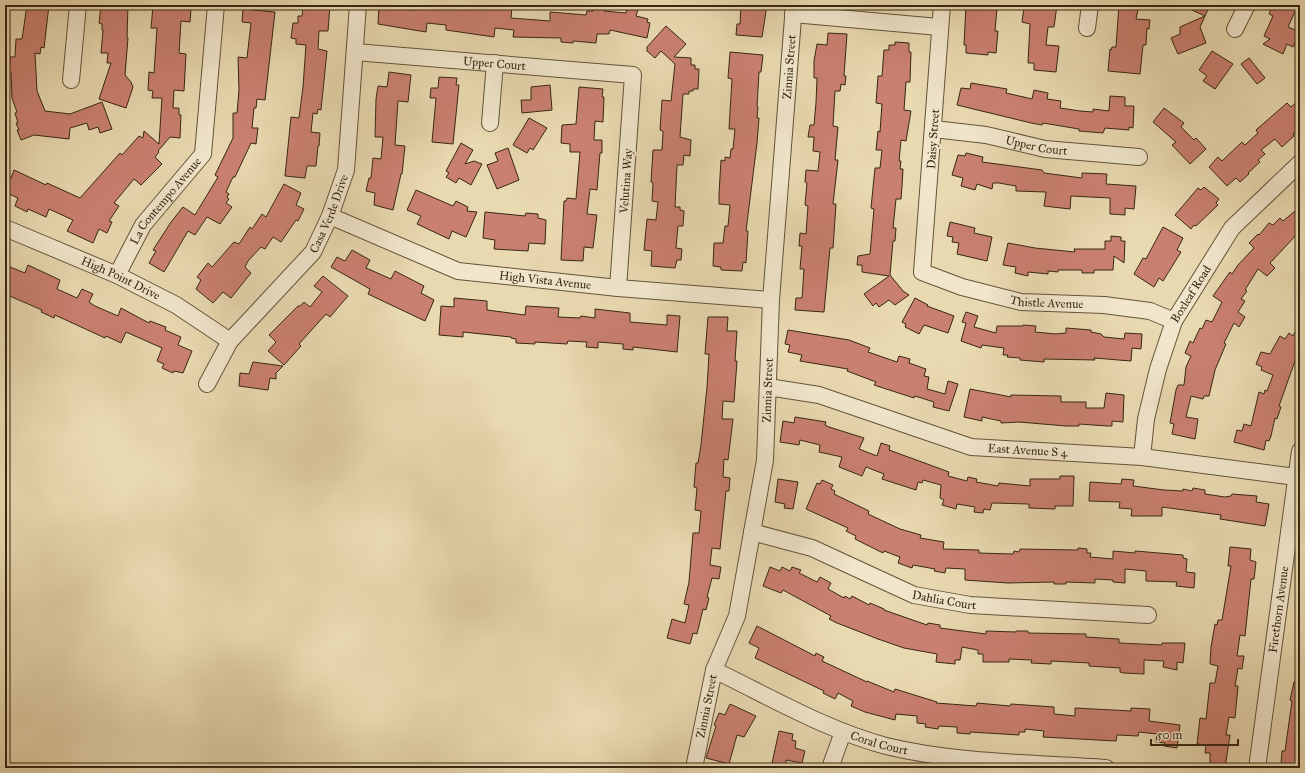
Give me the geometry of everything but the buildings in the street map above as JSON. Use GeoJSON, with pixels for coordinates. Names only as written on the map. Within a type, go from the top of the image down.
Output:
{"type":"FeatureCollection","features":[{"type":"Feature","properties":{"kind":"street"},"geometry":{"type":"LineString","coordinates":[[71,80],[78,5]]}},
{"type":"Feature","properties":{"kind":"street","name":"La Contempo Avenue"},"geometry":{"type":"LineString","coordinates":[[117,275],[143,225],[203,154],[216,5]]}},
{"type":"Feature","properties":{"kind":"street","name":"Casa Verde Drive"},"geometry":{"type":"LineString","coordinates":[[208,384],[230,341],[313,252],[330,216],[346,170],[358,5]]}},
{"type":"Feature","properties":{"kind":"street","name":"Daisy Street"},"geometry":{"type":"LineString","coordinates":[[922,272],[934,129],[939,27],[942,5]]}},
{"type":"Feature","properties":{"kind":"street"},"geometry":{"type":"LineString","coordinates":[[1087,28],[1090,5]]}},
{"type":"Feature","properties":{"kind":"street"},"geometry":{"type":"LineString","coordinates":[[1235,29],[1247,5]]}},
{"type":"Feature","properties":{"kind":"street"},"geometry":{"type":"LineString","coordinates":[[794,10],[939,27]]}},
{"type":"Feature","properties":{"kind":"street","name":"Zinnia Street"},"geometry":{"type":"LineString","coordinates":[[694,768],[714,670],[737,616],[765,460],[771,300],[794,10]]}},
{"type":"Feature","properties":{"kind":"street","name":"Upper Court"},"geometry":{"type":"LineString","coordinates":[[355,52],[633,75]]}},
{"type":"Feature","properties":{"kind":"street"},"geometry":{"type":"LineString","coordinates":[[490,123],[495,63]]}},
{"type":"Feature","properties":{"kind":"street","name":"Velutina Way"},"geometry":{"type":"LineString","coordinates":[[618,288],[633,75]]}},
{"type":"Feature","properties":{"kind":"street","name":"Upper Court"},"geometry":{"type":"LineString","coordinates":[[934,129],[986,135],[1045,149],[1140,157]]}},
{"type":"Feature","properties":{"kind":"street","name":"Boxleaf Road"},"geometry":{"type":"LineString","coordinates":[[1142,457],[1146,419],[1158,369],[1174,321],[1232,228],[1300,163]]}},
{"type":"Feature","properties":{"kind":"street","name":"High Vista Avenue"},"geometry":{"type":"LineString","coordinates":[[330,216],[458,271],[618,288],[771,300]]}},
{"type":"Feature","properties":{"kind":"street","name":"High Point Drive"},"geometry":{"type":"LineString","coordinates":[[5,228],[117,275],[176,305],[230,341]]}},
{"type":"Feature","properties":{"kind":"street","name":"Thistle Avenue"},"geometry":{"type":"LineString","coordinates":[[922,272],[962,287],[1021,302],[1104,305],[1150,311],[1174,321]]}},
{"type":"Feature","properties":{"kind":"street","name":"East Avenue S 4"},"geometry":{"type":"LineString","coordinates":[[768,387],[819,395],[971,447],[1142,457],[1296,477]]}},
{"type":"Feature","properties":{"kind":"street","name":"Firethorn Avenue"},"geometry":{"type":"LineString","coordinates":[[1257,768],[1300,451]]}},
{"type":"Feature","properties":{"kind":"street","name":"Dahlia Court"},"geometry":{"type":"LineString","coordinates":[[752,532],[812,548],[914,595],[970,605],[1148,615]]}},
{"type":"Feature","properties":{"kind":"street","name":"Coral Court"},"geometry":{"type":"LineString","coordinates":[[714,670],[842,732],[885,745],[932,756],[1106,768]]}},
{"type":"Feature","properties":{"kind":"street"},"geometry":{"type":"LineString","coordinates":[[830,768],[842,732]]}}]}
